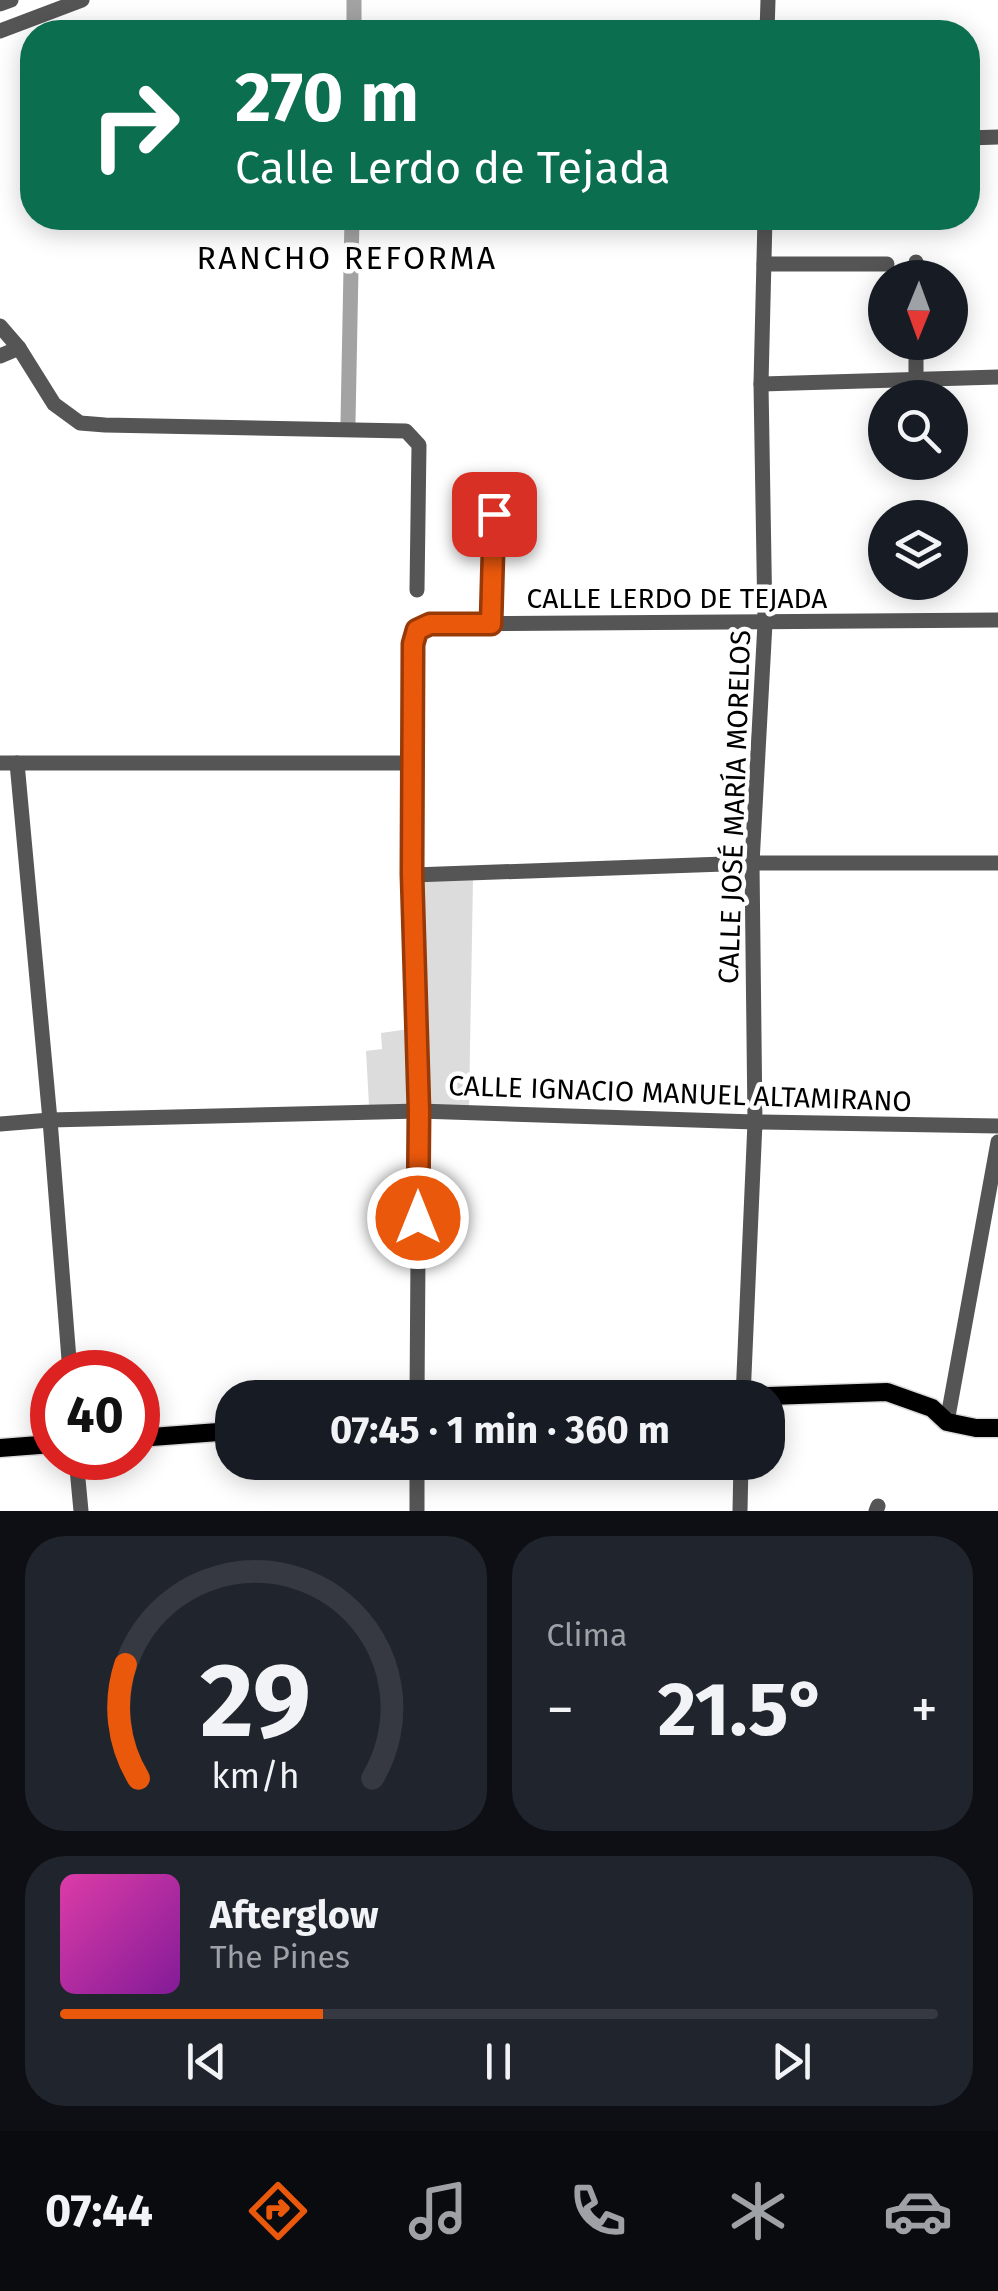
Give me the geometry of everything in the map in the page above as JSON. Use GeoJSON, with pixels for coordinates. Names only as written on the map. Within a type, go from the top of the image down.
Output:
{"type":"FeatureCollection","features":[{"type":"Feature","properties":{"kind":"main road"},"geometry":{"type":"LineString","coordinates":[[785,1395],[887,1392],[932,1408],[947,1422],[998,1428]]}},
{"type":"Feature","properties":{"kind":"main road"},"geometry":{"type":"LineString","coordinates":[[160,1436],[215,1432]]}},
{"type":"Feature","properties":{"kind":"main road"},"geometry":{"type":"LineString","coordinates":[[0,1448],[30,1446]]}},
{"type":"Feature","properties":{"kind":"street"},"geometry":{"type":"LineString","coordinates":[[0,4],[11,0]]}},
{"type":"Feature","properties":{"kind":"street"},"geometry":{"type":"LineString","coordinates":[[29,20],[82,0]]}},
{"type":"Feature","properties":{"kind":"street","name":"CALLE JOSÉ MARÍA MORELOS"},"geometry":{"type":"LineString","coordinates":[[745,1380],[755,1122],[752,862],[765,623],[761,384],[765,230]]}},
{"type":"Feature","properties":{"kind":"street"},"geometry":{"type":"LineString","coordinates":[[764,264],[868,264]]}},
{"type":"Feature","properties":{"kind":"street"},"geometry":{"type":"LineString","coordinates":[[0,326],[19,348],[54,404],[80,422],[105,426],[406,431],[419,445],[417,590]]}},
{"type":"Feature","properties":{"kind":"street"},"geometry":{"type":"LineString","coordinates":[[0,356],[19,348]]}},
{"type":"Feature","properties":{"kind":"street"},"geometry":{"type":"LineString","coordinates":[[916,360],[916,378]]}},
{"type":"Feature","properties":{"kind":"street"},"geometry":{"type":"LineString","coordinates":[[761,384],[998,377]]}},
{"type":"Feature","properties":{"kind":"street"},"geometry":{"type":"LineString","coordinates":[[491,624],[494,514]]}},
{"type":"Feature","properties":{"kind":"street","name":"CALLE LERDO DE TEJADA"},"geometry":{"type":"LineString","coordinates":[[414,763],[413,644],[417,630],[430,624],[998,620]]}},
{"type":"Feature","properties":{"kind":"street"},"geometry":{"type":"LineString","coordinates":[[68,1350],[50,1120],[8,763],[414,763],[412,874],[419,1111],[417,1380]]}},
{"type":"Feature","properties":{"kind":"street"},"geometry":{"type":"LineString","coordinates":[[412,874],[752,862],[998,863]]}},
{"type":"Feature","properties":{"kind":"street","name":"CALLE IGNACIO MANUEL ALTAMIRANO"},"geometry":{"type":"LineString","coordinates":[[0,1124],[419,1111],[998,1126]]}},
{"type":"Feature","properties":{"kind":"street"},"geometry":{"type":"LineString","coordinates":[[947,1422],[998,1142]]}},
{"type":"Feature","properties":{"kind":"street"},"geometry":{"type":"LineString","coordinates":[[78,1480],[81,1511]]}},
{"type":"Feature","properties":{"kind":"street"},"geometry":{"type":"LineString","coordinates":[[417,1480],[417,1511]]}},
{"type":"Feature","properties":{"kind":"street"},"geometry":{"type":"LineString","coordinates":[[740,1511],[741,1480]]}},
{"type":"Feature","properties":{"kind":"shaded area"},"geometry":{"type":"Polygon","coordinates":[[[473,880],[469,1106],[424,1107],[422,881],[473,880]]]}},
{"type":"Feature","properties":{"kind":"shaded area"},"geometry":{"type":"Polygon","coordinates":[[[416,1028],[415,1106],[369,1106],[366,1051],[382,1049],[381,1033],[416,1028]]]}},
{"type":"Feature","properties":{"kind":"waterway"},"geometry":{"type":"LineString","coordinates":[[354,0],[354,20]]}},
{"type":"Feature","properties":{"kind":"waterway"},"geometry":{"type":"LineString","coordinates":[[348,422],[352,230]]}},
{"type":"Feature","properties":{"kind":"district","name":"RANCHO REFORMA"},"geometry":{"type":"Point","coordinates":[347,258]}},
{"type":"Feature","properties":{"kind":"route"},"geometry":{"type":"LineString","coordinates":[[418,1218],[412,874],[413,644],[417,630],[430,624],[491,624],[494,514]]}}]}
